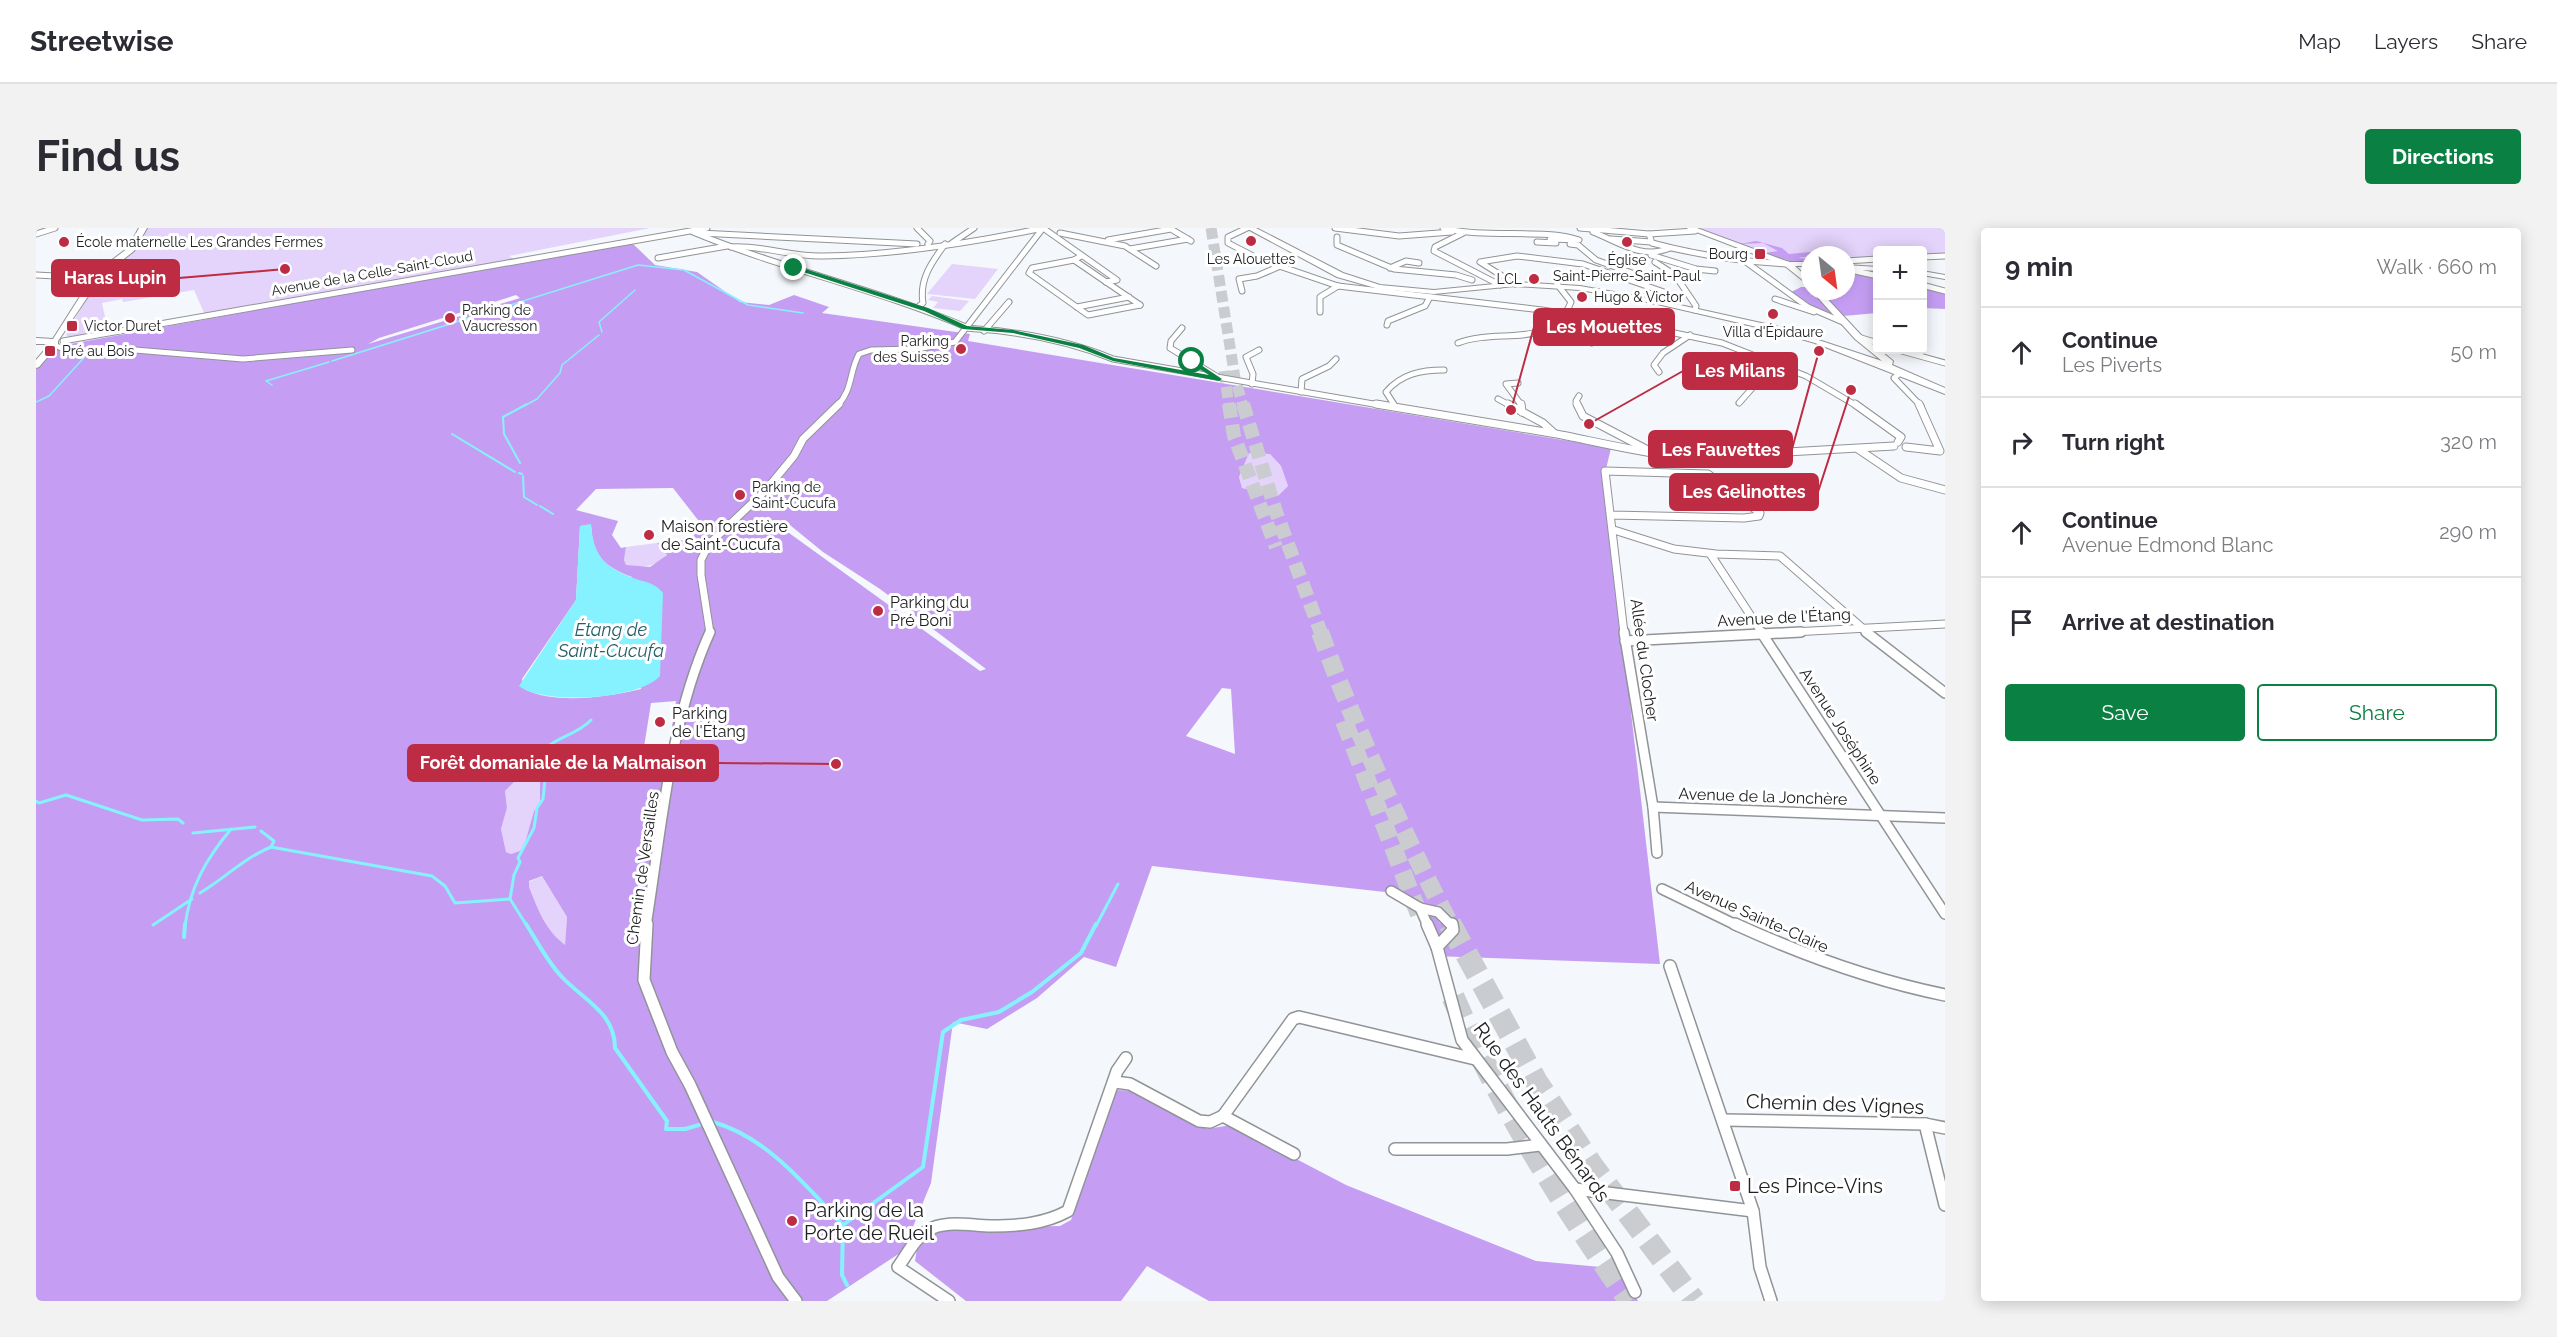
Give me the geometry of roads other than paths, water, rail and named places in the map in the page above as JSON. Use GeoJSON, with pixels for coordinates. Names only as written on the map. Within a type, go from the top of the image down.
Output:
{"type":"FeatureCollection","features":[{"type":"Feature","properties":{"kind":"street"},"geometry":{"type":"LineString","coordinates":[[36,234],[55,228]]}},
{"type":"Feature","properties":{"kind":"street"},"geometry":{"type":"LineString","coordinates":[[36,365],[56,342],[104,267],[131,249],[143,228]]}},
{"type":"Feature","properties":{"kind":"street","name":"Avenue de la Celle-Saint-Cloud"},"geometry":{"type":"LineString","coordinates":[[36,341],[56,342],[706,228]]}},
{"type":"Feature","properties":{"kind":"street"},"geometry":{"type":"LineString","coordinates":[[917,228],[930,241],[929,245]]}},
{"type":"Feature","properties":{"kind":"street"},"geometry":{"type":"LineString","coordinates":[[918,307],[923,303],[920,294],[922,280],[948,243],[974,228]]}},
{"type":"Feature","properties":{"kind":"street"},"geometry":{"type":"LineString","coordinates":[[966,327],[1043,228]]}},
{"type":"Feature","properties":{"kind":"street"},"geometry":{"type":"LineString","coordinates":[[658,258],[730,246],[797,254],[852,255],[1043,228],[1130,249],[1156,266]]}},
{"type":"Feature","properties":{"kind":"street"},"geometry":{"type":"LineString","coordinates":[[1090,238],[1143,228],[1150,232]]}},
{"type":"Feature","properties":{"kind":"street"},"geometry":{"type":"LineString","coordinates":[[1228,228],[1236,232]]}},
{"type":"Feature","properties":{"kind":"street"},"geometry":{"type":"LineString","coordinates":[[1896,444],[1901,439],[1898,434],[1865,410],[1806,376],[1709,340],[1622,322],[1430,297],[1384,294],[1338,286],[1278,267],[1231,246],[1226,240],[1236,232],[1248,228],[1367,285],[1411,292],[1443,292],[1514,283],[1557,285],[1653,300],[1799,335],[1945,391]]}},
{"type":"Feature","properties":{"kind":"street"},"geometry":{"type":"LineString","coordinates":[[1335,228],[1405,236],[1458,232],[1551,232],[1574,235],[1579,240],[1550,239]]}},
{"type":"Feature","properties":{"kind":"street"},"geometry":{"type":"LineString","coordinates":[[1443,228],[1464,235],[1435,246],[1433,250],[1499,284]]}},
{"type":"Feature","properties":{"kind":"street"},"geometry":{"type":"LineString","coordinates":[[1458,232],[1480,228]]}},
{"type":"Feature","properties":{"kind":"street"},"geometry":{"type":"LineString","coordinates":[[1578,228],[1635,233],[1692,229],[1788,264],[1801,276]]}},
{"type":"Feature","properties":{"kind":"street"},"geometry":{"type":"LineString","coordinates":[[1578,228],[1620,246],[1696,269],[1715,271]]}},
{"type":"Feature","properties":{"kind":"street"},"geometry":{"type":"LineString","coordinates":[[1102,241],[1171,229],[1189,239],[1130,249]]}},
{"type":"Feature","properties":{"kind":"street"},"geometry":{"type":"LineString","coordinates":[[697,231],[929,245]]}},
{"type":"Feature","properties":{"kind":"street"},"geometry":{"type":"LineString","coordinates":[[697,231],[746,252],[918,307],[966,327],[1051,339],[1081,346],[1113,359],[1219,379],[1395,406],[1650,452],[1704,459],[1758,459],[1776,452],[1858,449],[1896,444],[1940,451],[1921,406],[1894,378],[1903,370],[1881,357],[1858,337],[1824,300]]}},
{"type":"Feature","properties":{"kind":"street"},"geometry":{"type":"LineString","coordinates":[[1651,242],[1652,232]]}},
{"type":"Feature","properties":{"kind":"street"},"geometry":{"type":"LineString","coordinates":[[1063,233],[1054,238],[1117,280],[1106,282]]}},
{"type":"Feature","properties":{"kind":"street"},"geometry":{"type":"LineString","coordinates":[[1635,233],[1639,240]]}},
{"type":"Feature","properties":{"kind":"street"},"geometry":{"type":"LineString","coordinates":[[1337,237],[1337,245],[1389,268],[1460,276],[1472,280]]}},
{"type":"Feature","properties":{"kind":"street"},"geometry":{"type":"LineString","coordinates":[[1608,239],[1639,240],[1746,262],[1801,264]]}},
{"type":"Feature","properties":{"kind":"street"},"geometry":{"type":"LineString","coordinates":[[1537,242],[1578,245],[1596,260],[1643,277],[1665,292],[1653,300]]}},
{"type":"Feature","properties":{"kind":"street"},"geometry":{"type":"LineString","coordinates":[[1647,254],[1662,252],[1670,248]]}},
{"type":"Feature","properties":{"kind":"street"},"geometry":{"type":"LineString","coordinates":[[746,252],[756,249]]}},
{"type":"Feature","properties":{"kind":"street"},"geometry":{"type":"LineString","coordinates":[[1074,260],[1140,305],[1088,315],[1030,274],[1029,270],[1074,260],[1081,256]]}},
{"type":"Feature","properties":{"kind":"street"},"geometry":{"type":"LineString","coordinates":[[1514,283],[1480,262],[1517,256],[1583,264],[1659,288]]}},
{"type":"Feature","properties":{"kind":"street"},"geometry":{"type":"LineString","coordinates":[[1927,257],[1945,256]]}},
{"type":"Feature","properties":{"kind":"street"},"geometry":{"type":"LineString","coordinates":[[1933,257],[1945,262]]}},
{"type":"Feature","properties":{"kind":"street"},"geometry":{"type":"LineString","coordinates":[[1665,259],[1655,262],[1671,271],[1696,310]]}},
{"type":"Feature","properties":{"kind":"street"},"geometry":{"type":"LineString","coordinates":[[1389,268],[1411,260],[1419,263]]}},
{"type":"Feature","properties":{"kind":"street"},"geometry":{"type":"LineString","coordinates":[[1855,261],[1873,260]]}},
{"type":"Feature","properties":{"kind":"street"},"geometry":{"type":"LineString","coordinates":[[1746,262],[1819,312],[1833,320],[1845,323]]}},
{"type":"Feature","properties":{"kind":"street"},"geometry":{"type":"LineString","coordinates":[[1242,291],[1239,279],[1257,276],[1278,267]]}},
{"type":"Feature","properties":{"kind":"street"},"geometry":{"type":"LineString","coordinates":[[1855,268],[1873,269]]}},
{"type":"Feature","properties":{"kind":"street"},"geometry":{"type":"LineString","coordinates":[[1855,270],[1873,275]]}},
{"type":"Feature","properties":{"kind":"street"},"geometry":{"type":"LineString","coordinates":[[1927,274],[1945,277]]}},
{"type":"Feature","properties":{"kind":"street"},"geometry":{"type":"LineString","coordinates":[[36,275],[95,279]]}},
{"type":"Feature","properties":{"kind":"street"},"geometry":{"type":"LineString","coordinates":[[1320,312],[1320,297],[1338,286]]}},
{"type":"Feature","properties":{"kind":"street"},"geometry":{"type":"LineString","coordinates":[[1927,286],[1945,291]]}},
{"type":"Feature","properties":{"kind":"street"},"geometry":{"type":"LineString","coordinates":[[1458,343],[1473,339],[1544,331],[1559,323],[1566,314],[1571,302],[1568,288]]}},
{"type":"Feature","properties":{"kind":"street"},"geometry":{"type":"LineString","coordinates":[[1077,308],[1129,297]]}},
{"type":"Feature","properties":{"kind":"street"},"geometry":{"type":"LineString","coordinates":[[1387,325],[1388,321],[1425,306],[1430,297]]}},
{"type":"Feature","properties":{"kind":"street"},"geometry":{"type":"LineString","coordinates":[[1775,299],[1800,309],[1819,312]]}},
{"type":"Feature","properties":{"kind":"street"},"geometry":{"type":"LineString","coordinates":[[984,330],[1009,302]]}},
{"type":"Feature","properties":{"kind":"street"},"geometry":{"type":"LineString","coordinates":[[1592,343],[1622,322]]}},
{"type":"Feature","properties":{"kind":"street","name":"Chemin de Versailles"},"geometry":{"type":"LineString","coordinates":[[796,1301],[778,1276],[734,1185],[690,1085],[672,1052],[644,980],[645,941],[675,743],[692,672],[711,630],[701,575],[701,560],[709,544],[765,491],[794,456],[803,439],[846,396],[851,386],[855,361],[859,354],[871,350],[917,349],[955,342],[966,327]]}},
{"type":"Feature","properties":{"kind":"street"},"geometry":{"type":"LineString","coordinates":[[1182,328],[1171,341],[1170,348],[1219,379]]}},
{"type":"Feature","properties":{"kind":"street"},"geometry":{"type":"LineString","coordinates":[[1659,372],[1654,365],[1657,358],[1690,335]]}},
{"type":"Feature","properties":{"kind":"street"},"geometry":{"type":"LineString","coordinates":[[1858,337],[1873,342]]}},
{"type":"Feature","properties":{"kind":"street"},"geometry":{"type":"LineString","coordinates":[[56,342],[78,353],[135,350],[243,358],[352,350]]}},
{"type":"Feature","properties":{"kind":"street"},"geometry":{"type":"LineString","coordinates":[[1252,384],[1253,374],[1246,357],[1259,350]]}},
{"type":"Feature","properties":{"kind":"street"},"geometry":{"type":"LineString","coordinates":[[1912,354],[1945,363]]}},
{"type":"Feature","properties":{"kind":"street"},"geometry":{"type":"LineString","coordinates":[[1301,392],[1302,379],[1329,366],[1336,360]]}},
{"type":"Feature","properties":{"kind":"street"},"geometry":{"type":"LineString","coordinates":[[1739,403],[1755,385],[1755,372],[1773,362]]}},
{"type":"Feature","properties":{"kind":"street"},"geometry":{"type":"LineString","coordinates":[[1395,406],[1386,392],[1391,386],[1413,372],[1444,370]]}},
{"type":"Feature","properties":{"kind":"street"},"geometry":{"type":"LineString","coordinates":[[1518,383],[1506,384],[1523,407],[1522,412]]}},
{"type":"Feature","properties":{"kind":"street"},"geometry":{"type":"LineString","coordinates":[[1579,396],[1576,401],[1583,416],[1650,452]]}},
{"type":"Feature","properties":{"kind":"street"},"geometry":{"type":"LineString","coordinates":[[1498,399],[1550,427],[1554,433]]}},
{"type":"Feature","properties":{"kind":"street"},"geometry":{"type":"LineString","coordinates":[[1858,449],[1901,478],[1945,490]]}},
{"type":"Feature","properties":{"kind":"street","name":"Allée du Clocher"},"geometry":{"type":"LineString","coordinates":[[1612,515],[1744,518],[1760,516],[1760,513],[1708,474],[1605,471],[1614,530],[1625,641],[1653,807],[1657,853]]}},
{"type":"Feature","properties":{"kind":"street"},"geometry":{"type":"LineString","coordinates":[[1614,530],[1638,542],[1711,555],[1780,556],[1861,628],[1945,693]]}},
{"type":"Feature","properties":{"kind":"street","name":"Avenue Joséphine"},"geometry":{"type":"LineString","coordinates":[[1711,555],[1945,914]]}},
{"type":"Feature","properties":{"kind":"street","name":"Avenue de l'Étang"},"geometry":{"type":"LineString","coordinates":[[1625,641],[1945,624]]}},
{"type":"Feature","properties":{"kind":"street","name":"Avenue de la Jonchère"},"geometry":{"type":"LineString","coordinates":[[1653,807],[1945,818]]}},
{"type":"Feature","properties":{"kind":"street","name":"Avenue Sainte-Claire"},"geometry":{"type":"LineString","coordinates":[[1662,889],[1763,939],[1821,962],[1914,990],[1945,994]]}},
{"type":"Feature","properties":{"kind":"street"},"geometry":{"type":"LineString","coordinates":[[1391,891],[1420,908],[1438,912],[1451,922],[1452,930],[1437,947]]}},
{"type":"Feature","properties":{"kind":"street","name":"Rue des Hauts Bénards"},"geometry":{"type":"LineString","coordinates":[[1420,908],[1437,947],[1458,1029],[1475,1059],[1575,1190],[1617,1253],[1635,1292]]}},
{"type":"Feature","properties":{"kind":"street"},"geometry":{"type":"LineString","coordinates":[[1670,966],[1753,1211],[1760,1267],[1771,1301]]}},
{"type":"Feature","properties":{"kind":"street"},"geometry":{"type":"LineString","coordinates":[[1115,1082],[1130,1084],[1199,1121],[1210,1122],[1223,1116],[1293,1019],[1299,1017],[1475,1059]]}},
{"type":"Feature","properties":{"kind":"street"},"geometry":{"type":"LineString","coordinates":[[949,1301],[898,1267],[929,1227],[1039,1223],[1059,1218],[1068,1211],[1117,1071],[1126,1058]]}},
{"type":"Feature","properties":{"kind":"street"},"geometry":{"type":"LineString","coordinates":[[1223,1116],[1294,1154]]}},
{"type":"Feature","properties":{"kind":"street","name":"Chemin des Vignes"},"geometry":{"type":"LineString","coordinates":[[1724,1120],[1925,1124],[1945,1128]]}},
{"type":"Feature","properties":{"kind":"street"},"geometry":{"type":"LineString","coordinates":[[1925,1124],[1945,1205]]}},
{"type":"Feature","properties":{"kind":"street"},"geometry":{"type":"LineString","coordinates":[[1395,1149],[1497,1149],[1540,1145]]}},
{"type":"Feature","properties":{"kind":"street"},"geometry":{"type":"LineString","coordinates":[[1575,1190],[1753,1211]]}},
{"type":"Feature","properties":{"kind":"water","name":"Étang de Saint-Cucufa"},"geometry":{"type":"Polygon","coordinates":[[[591,524],[595,546],[604,561],[628,576],[655,586],[663,593],[660,676],[649,684],[613,695],[570,698],[532,692],[519,686],[576,600],[580,526],[591,524]]]}},
{"type":"Feature","properties":{"kind":"waterway"},"geometry":{"type":"LineString","coordinates":[[332,361],[638,265],[684,270],[748,305],[803,313]]}},
{"type":"Feature","properties":{"kind":"waterway"},"geometry":{"type":"LineString","coordinates":[[602,332],[599,322],[635,290]]}},
{"type":"Feature","properties":{"kind":"waterway"},"geometry":{"type":"LineString","coordinates":[[524,406],[537,399],[560,373],[562,365],[599,335]]}},
{"type":"Feature","properties":{"kind":"waterway"},"geometry":{"type":"LineString","coordinates":[[36,402],[49,396],[91,350],[72,346]]}},
{"type":"Feature","properties":{"kind":"waterway"},"geometry":{"type":"LineString","coordinates":[[272,385],[266,381],[329,362]]}},
{"type":"Feature","properties":{"kind":"waterway"},"geometry":{"type":"LineString","coordinates":[[520,463],[504,434],[503,417],[527,404]]}},
{"type":"Feature","properties":{"kind":"waterway"},"geometry":{"type":"LineString","coordinates":[[452,434],[515,472]]}},
{"type":"Feature","properties":{"kind":"waterway"},"geometry":{"type":"LineString","coordinates":[[523,476],[524,497],[537,505]]}},
{"type":"Feature","properties":{"kind":"waterway"},"geometry":{"type":"LineString","coordinates":[[540,506],[553,514]]}},
{"type":"Feature","properties":{"kind":"waterway"},"geometry":{"type":"LineString","coordinates":[[510,899],[514,875],[520,862],[518,858],[534,828],[537,808],[543,799],[546,769],[537,763],[541,760],[539,755],[551,744],[579,730],[591,720]]}},
{"type":"Feature","properties":{"kind":"waterway"},"geometry":{"type":"LineString","coordinates":[[36,801],[39,803],[66,795],[142,820],[178,819],[183,823]]}},
{"type":"Feature","properties":{"kind":"waterway"},"geometry":{"type":"LineString","coordinates":[[231,829],[255,827]]}},
{"type":"Feature","properties":{"kind":"waterway"},"geometry":{"type":"LineString","coordinates":[[191,900],[200,874],[231,829]]}},
{"type":"Feature","properties":{"kind":"waterway"},"geometry":{"type":"LineString","coordinates":[[193,833],[231,829]]}},
{"type":"Feature","properties":{"kind":"waterway"},"geometry":{"type":"LineString","coordinates":[[261,831],[274,841],[271,847]]}},
{"type":"Feature","properties":{"kind":"waterway"},"geometry":{"type":"LineString","coordinates":[[200,893],[252,857],[271,847]]}},
{"type":"Feature","properties":{"kind":"waterway"},"geometry":{"type":"LineString","coordinates":[[271,847],[432,876],[445,886],[455,903],[510,899]]}},
{"type":"Feature","properties":{"kind":"waterway"},"geometry":{"type":"LineString","coordinates":[[1096,926],[1118,884]]}},
{"type":"Feature","properties":{"kind":"waterway"},"geometry":{"type":"LineString","coordinates":[[510,899],[527,926]]}},
{"type":"Feature","properties":{"kind":"waterway"},"geometry":{"type":"LineString","coordinates":[[153,925],[191,900]]}},
{"type":"Feature","properties":{"kind":"waterway"},"geometry":{"type":"LineString","coordinates":[[185,926],[191,900]]}},
{"type":"Feature","properties":{"kind":"waterway"},"geometry":{"type":"LineString","coordinates":[[184,937],[185,924]]}},
{"type":"Feature","properties":{"kind":"waterway"},"geometry":{"type":"LineString","coordinates":[[526,924],[556,970],[604,1016],[614,1036],[615,1048],[667,1121],[666,1129],[685,1129],[699,1125]]}},
{"type":"Feature","properties":{"kind":"waterway"},"geometry":{"type":"LineString","coordinates":[[843,1225],[923,1167],[943,1032],[961,1020],[999,1012],[1032,992],[1081,953],[1096,924]]}},
{"type":"Feature","properties":{"kind":"waterway"},"geometry":{"type":"LineString","coordinates":[[713,1122],[733,1129],[768,1151],[800,1179],[843,1225]]}},
{"type":"Feature","properties":{"kind":"waterway"},"geometry":{"type":"LineString","coordinates":[[843,1225],[842,1275],[847,1285]]}},
{"type":"Feature","properties":{"kind":"tunnel"},"geometry":{"type":"LineString","coordinates":[[1211,228],[1235,378],[1243,406]]}},
{"type":"Feature","properties":{"kind":"tunnel"},"geometry":{"type":"LineString","coordinates":[[1224,371],[1229,406]]}},
{"type":"Feature","properties":{"kind":"tunnel"},"geometry":{"type":"LineString","coordinates":[[1229,404],[1234,436],[1276,547]]}},
{"type":"Feature","properties":{"kind":"tunnel"},"geometry":{"type":"LineString","coordinates":[[1243,404],[1276,512],[1321,633]]}},
{"type":"Feature","properties":{"kind":"tunnel"},"geometry":{"type":"LineString","coordinates":[[1320,632],[1381,781],[1450,924]]}},
{"type":"Feature","properties":{"kind":"tunnel"},"geometry":{"type":"LineString","coordinates":[[1344,721],[1422,922]]}},
{"type":"Feature","properties":{"kind":"tunnel"},"geometry":{"type":"LineString","coordinates":[[1450,924],[1536,1081],[1593,1167],[1694,1301]]}},
{"type":"Feature","properties":{"kind":"tunnel"},"geometry":{"type":"LineString","coordinates":[[1453,997],[1512,1116],[1580,1228],[1630,1301]]}},
{"type":"Feature","properties":{"kind":"place","name":"Les Alouettes"},"geometry":{"type":"Point","coordinates":[1251,241]}},
{"type":"Feature","properties":{"kind":"place","name":"École maternelle Les Grandes Fermes"},"geometry":{"type":"Point","coordinates":[64,242]}},
{"type":"Feature","properties":{"kind":"place","name":"Église Saint-Pierre-Saint-Paul"},"geometry":{"type":"Point","coordinates":[1627,242]}},
{"type":"Feature","properties":{"kind":"place","name":"Bourg"},"geometry":{"type":"Point","coordinates":[1760,254]}},
{"type":"Feature","properties":{"kind":"place","name":"Haras Lupin"},"geometry":{"type":"Point","coordinates":[285,269]}},
{"type":"Feature","properties":{"kind":"place","name":"LCL"},"geometry":{"type":"Point","coordinates":[1534,279]}},
{"type":"Feature","properties":{"kind":"place","name":"Hugo & Victor"},"geometry":{"type":"Point","coordinates":[1582,297]}},
{"type":"Feature","properties":{"kind":"place","name":"Villa d'Épidaure"},"geometry":{"type":"Point","coordinates":[1773,314]}},
{"type":"Feature","properties":{"kind":"place","name":"Parking de Vaucresson"},"geometry":{"type":"Point","coordinates":[450,318]}},
{"type":"Feature","properties":{"kind":"place","name":"Victor Duret"},"geometry":{"type":"Point","coordinates":[72,326]}},
{"type":"Feature","properties":{"kind":"place","name":"Parking des Suisses"},"geometry":{"type":"Point","coordinates":[961,349]}},
{"type":"Feature","properties":{"kind":"place","name":"Pré au Bois"},"geometry":{"type":"Point","coordinates":[50,351]}},
{"type":"Feature","properties":{"kind":"place","name":"Les Fauvettes"},"geometry":{"type":"Point","coordinates":[1819,351]}},
{"type":"Feature","properties":{"kind":"place","name":"Les Gelinottes"},"geometry":{"type":"Point","coordinates":[1851,390]}},
{"type":"Feature","properties":{"kind":"place","name":"Les Mouettes"},"geometry":{"type":"Point","coordinates":[1511,410]}},
{"type":"Feature","properties":{"kind":"place","name":"Les Milans"},"geometry":{"type":"Point","coordinates":[1589,424]}},
{"type":"Feature","properties":{"kind":"place","name":"Parking de Saint-Cucufa"},"geometry":{"type":"Point","coordinates":[740,495]}},
{"type":"Feature","properties":{"kind":"place","name":"Maison forestière de Saint-Cucufa"},"geometry":{"type":"Point","coordinates":[649,535]}},
{"type":"Feature","properties":{"kind":"place","name":"Parking du Pré Boni"},"geometry":{"type":"Point","coordinates":[878,611]}},
{"type":"Feature","properties":{"kind":"place","name":"Parking de l'Étang"},"geometry":{"type":"Point","coordinates":[660,722]}},
{"type":"Feature","properties":{"kind":"place","name":"Forêt domaniale de la Malmaison"},"geometry":{"type":"Point","coordinates":[836,764]}},
{"type":"Feature","properties":{"kind":"place","name":"Les Pince-Vins"},"geometry":{"type":"Point","coordinates":[1735,1186]}},
{"type":"Feature","properties":{"kind":"place","name":"Parking de la Porte de Rueil"},"geometry":{"type":"Point","coordinates":[792,1221]}}]}
